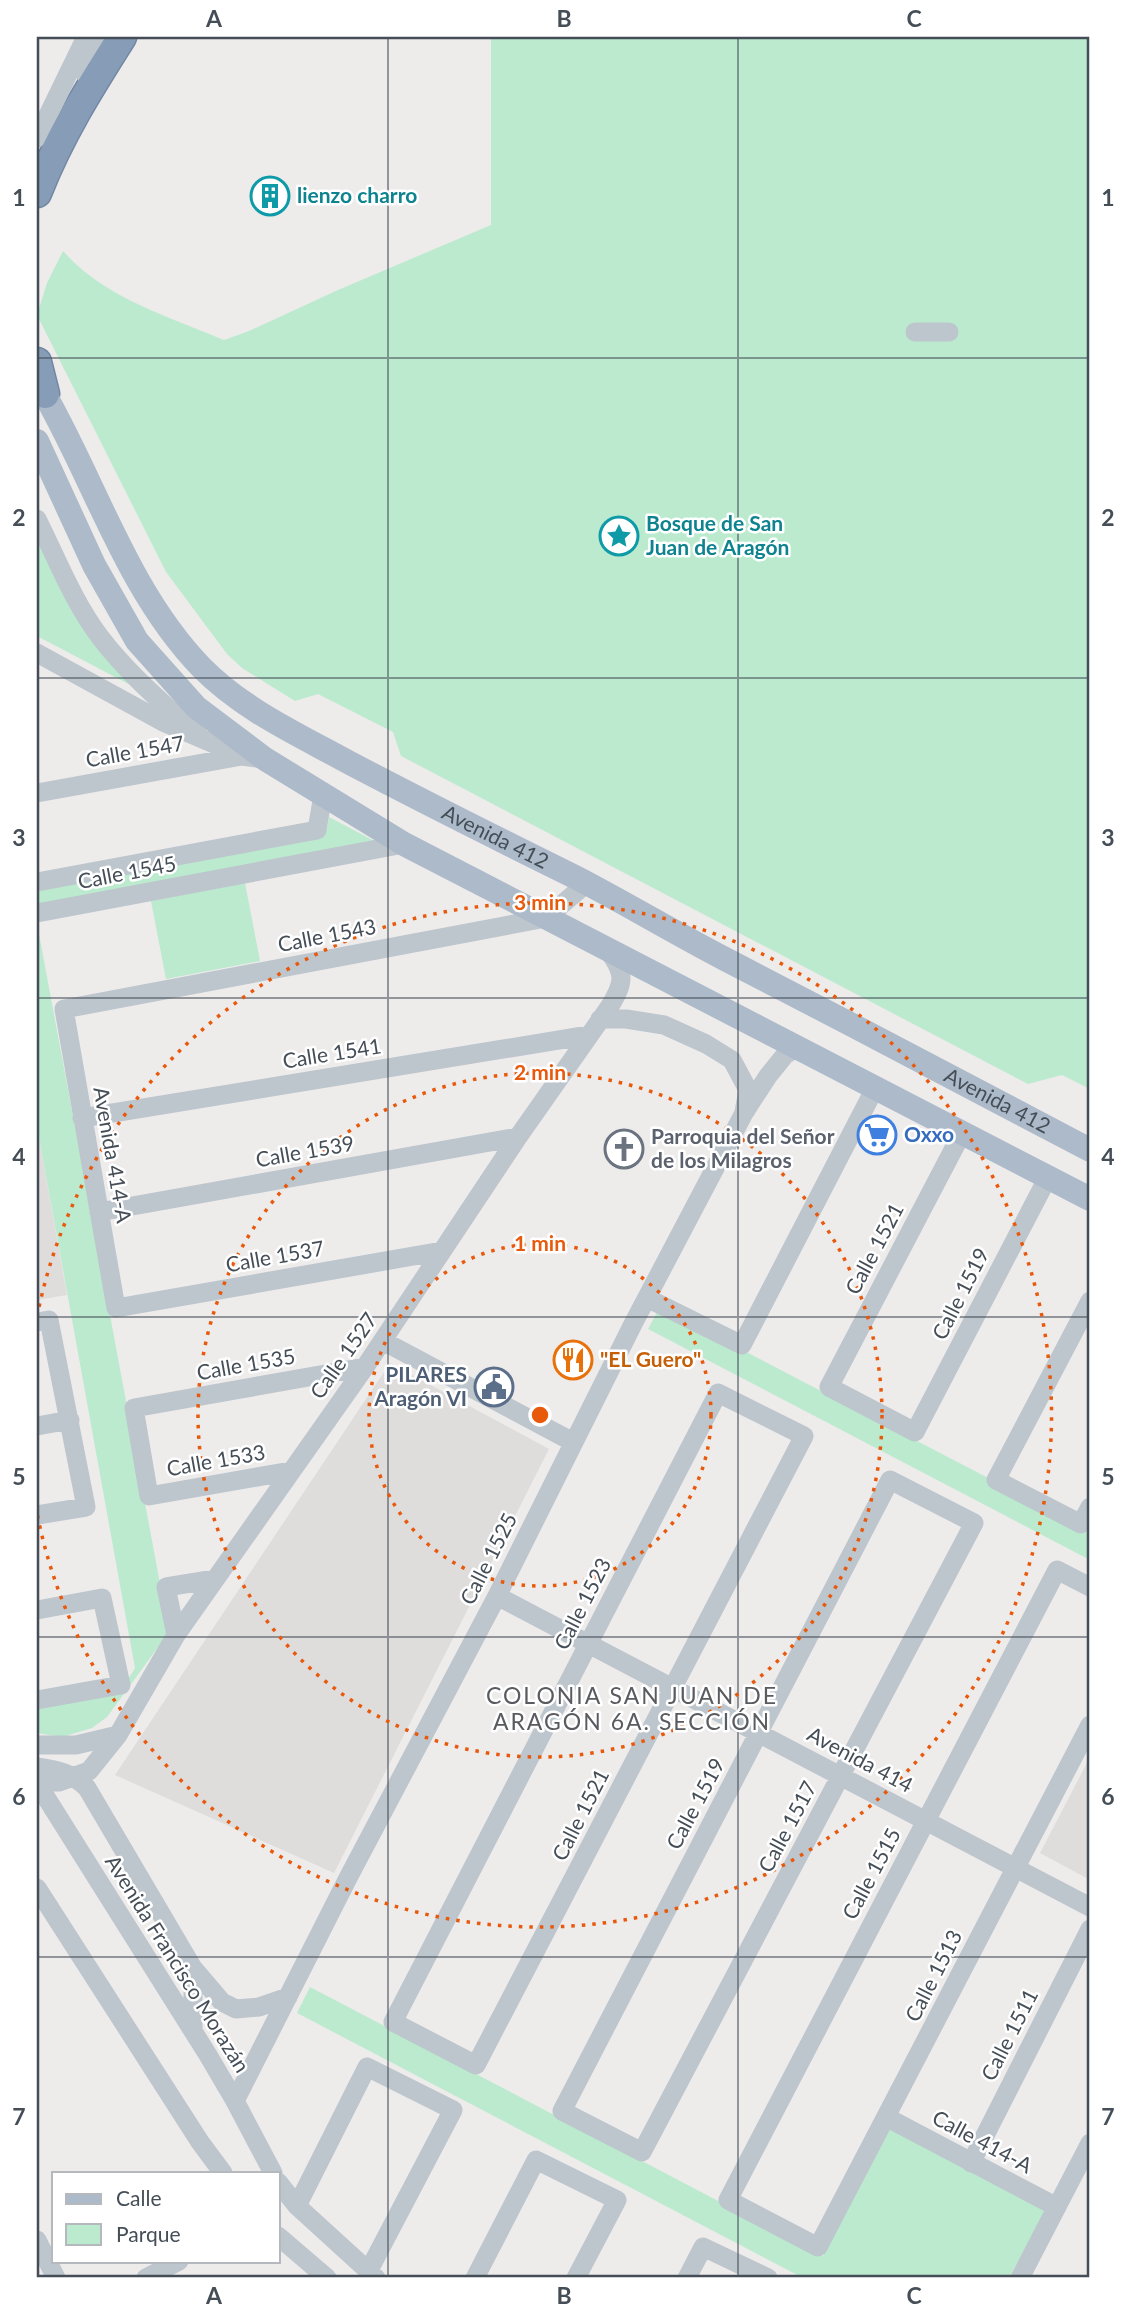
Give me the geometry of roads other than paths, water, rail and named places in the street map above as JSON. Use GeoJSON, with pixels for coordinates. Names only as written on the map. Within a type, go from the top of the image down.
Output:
{"type":"FeatureCollection","features":[{"type":"Feature","properties":{"kind":"highway"},"geometry":{"type":"LineString","coordinates":[[37,193],[53,152],[122,37]]}},
{"type":"Feature","properties":{"kind":"highway"},"geometry":{"type":"LineString","coordinates":[[37,362],[41,388]]}},
{"type":"Feature","properties":{"kind":"main road","name":"Avenida 412"},"geometry":{"type":"LineString","coordinates":[[41,388],[78,456],[122,550],[156,611],[200,666],[229,692],[267,717],[424,802],[587,883],[723,958],[1090,1150]]}},
{"type":"Feature","properties":{"kind":"main road","name":"Avenida 412"},"geometry":{"type":"LineString","coordinates":[[37,441],[94,565],[137,641],[196,707],[254,757],[404,844],[1090,1199]]}},
{"type":"Feature","properties":{"kind":"street"},"geometry":{"type":"LineString","coordinates":[[37,138],[86,37]]}},
{"type":"Feature","properties":{"kind":"street"},"geometry":{"type":"LineString","coordinates":[[37,169],[78,92],[103,37]]}},
{"type":"Feature","properties":{"kind":"street"},"geometry":{"type":"LineString","coordinates":[[915,332],[949,332]]}},
{"type":"Feature","properties":{"kind":"street"},"geometry":{"type":"LineString","coordinates":[[37,519],[73,595],[100,637],[163,705],[200,736]]}},
{"type":"Feature","properties":{"kind":"street","name":"Avenida 412"},"geometry":{"type":"LineString","coordinates":[[37,653],[163,722],[254,757]]}},
{"type":"Feature","properties":{"kind":"street","name":"Calle 1547"},"geometry":{"type":"LineString","coordinates":[[37,793],[254,757]]}},
{"type":"Feature","properties":{"kind":"street","name":"Calle 1545"},"geometry":{"type":"LineString","coordinates":[[37,882],[317,830],[323,795]]}},
{"type":"Feature","properties":{"kind":"street","name":"Calle 1545"},"geometry":{"type":"LineString","coordinates":[[37,913],[404,844]]}},
{"type":"Feature","properties":{"kind":"street"},"geometry":{"type":"LineString","coordinates":[[219,848],[225,878]]}},
{"type":"Feature","properties":{"kind":"street","name":"Calle 1543"},"geometry":{"type":"LineString","coordinates":[[64,1009],[546,918],[587,883]]}},
{"type":"Feature","properties":{"kind":"street","name":"Calle 1527"},"geometry":{"type":"LineString","coordinates":[[37,1782],[59,1782],[89,1771],[118,1735],[176,1635],[383,1341],[518,1137],[621,988],[619,966],[608,950]]}},
{"type":"Feature","properties":{"kind":"street","name":"Avenida 414-A"},"geometry":{"type":"LineString","coordinates":[[64,1009],[116,1308]]}},
{"type":"Feature","properties":{"kind":"street","name":"Calle 1541"},"geometry":{"type":"LineString","coordinates":[[82,1118],[595,1027],[626,1019],[664,1025],[706,1044],[732,1060],[747,1090],[744,1113]]}},
{"type":"Feature","properties":{"kind":"street","name":"Calle 1525"},"geometry":{"type":"LineString","coordinates":[[235,2101],[744,1113],[768,1076],[785,1055],[796,1048]]}},
{"type":"Feature","properties":{"kind":"street"},"geometry":{"type":"LineString","coordinates":[[647,1298],[742,1345],[875,1088]]}},
{"type":"Feature","properties":{"kind":"street","name":"Calle 1521"},"geometry":{"type":"LineString","coordinates":[[915,1432],[829,1387],[962,1133]]}},
{"type":"Feature","properties":{"kind":"street","name":"Calle 1539"},"geometry":{"type":"LineString","coordinates":[[99,1212],[518,1137]]}},
{"type":"Feature","properties":{"kind":"street","name":"Calle 1519"},"geometry":{"type":"LineString","coordinates":[[915,1432],[1048,1177]]}},
{"type":"Feature","properties":{"kind":"street","name":"Calle 1537"},"geometry":{"type":"LineString","coordinates":[[116,1308],[442,1251]]}},
{"type":"Feature","properties":{"kind":"street"},"geometry":{"type":"LineString","coordinates":[[1086,1515],[996,1480],[1090,1301]]}},
{"type":"Feature","properties":{"kind":"street"},"geometry":{"type":"LineString","coordinates":[[37,1516],[86,1507],[70,1420],[43,1321]]}},
{"type":"Feature","properties":{"kind":"street"},"geometry":{"type":"LineString","coordinates":[[383,1341],[573,1442]]}},
{"type":"Feature","properties":{"kind":"street","name":"Calle 1535"},"geometry":{"type":"LineString","coordinates":[[149,1496],[134,1408],[365,1367]]}},
{"type":"Feature","properties":{"kind":"street","name":"Calle 1523"},"geometry":{"type":"LineString","coordinates":[[476,2066],[393,2022],[718,1393],[804,1436]]}},
{"type":"Feature","properties":{"kind":"street"},"geometry":{"type":"LineString","coordinates":[[37,1426],[70,1420]]}},
{"type":"Feature","properties":{"kind":"street","name":"Calle 1521"},"geometry":{"type":"LineString","coordinates":[[476,2066],[804,1436]]}},
{"type":"Feature","properties":{"kind":"street","name":"Calle 1533"},"geometry":{"type":"LineString","coordinates":[[149,1496],[291,1471]]}},
{"type":"Feature","properties":{"kind":"street","name":"Calle 1519"},"geometry":{"type":"LineString","coordinates":[[642,2152],[562,2111],[890,1480],[974,1523]]}},
{"type":"Feature","properties":{"kind":"street","name":"Calle 1517"},"geometry":{"type":"LineString","coordinates":[[642,2152],[974,1523]]}},
{"type":"Feature","properties":{"kind":"street","name":"Calle 1515"},"geometry":{"type":"LineString","coordinates":[[818,2248],[728,2200],[1057,1570],[1090,1587]]}},
{"type":"Feature","properties":{"kind":"street"},"geometry":{"type":"LineString","coordinates":[[176,1635],[166,1587],[215,1579]]}},
{"type":"Feature","properties":{"kind":"street","name":"Avenida 414"},"geometry":{"type":"LineString","coordinates":[[497,1596],[1090,1906]]}},
{"type":"Feature","properties":{"kind":"street"},"geometry":{"type":"LineString","coordinates":[[37,1610],[102,1598],[121,1685],[37,1700]]}},
{"type":"Feature","properties":{"kind":"street","name":"Calle 1513"},"geometry":{"type":"LineString","coordinates":[[818,2248],[1090,1725]]}},
{"type":"Feature","properties":{"kind":"street"},"geometry":{"type":"LineString","coordinates":[[37,1745],[76,1745],[118,1735]]}},
{"type":"Feature","properties":{"kind":"street"},"geometry":{"type":"LineString","coordinates":[[37,1767],[76,1776],[95,1801],[193,1968],[222,2002],[236,2009],[259,2007],[288,1997]]}},
{"type":"Feature","properties":{"kind":"street","name":"Avenida Francisco Morazán"},"geometry":{"type":"LineString","coordinates":[[37,1782],[193,2030],[272,2172]]}},
{"type":"Feature","properties":{"kind":"street"},"geometry":{"type":"LineString","coordinates":[[37,1888],[222,2172]]}},
{"type":"Feature","properties":{"kind":"street","name":"Calle 1511"},"geometry":{"type":"LineString","coordinates":[[971,2163],[1090,1929]]}},
{"type":"Feature","properties":{"kind":"street"},"geometry":{"type":"LineString","coordinates":[[193,1968],[193,2030]]}},
{"type":"Feature","properties":{"kind":"street"},"geometry":{"type":"LineString","coordinates":[[280,2184],[298,2206],[373,2274],[453,2110],[367,2067],[298,2206]]}},
{"type":"Feature","properties":{"kind":"street","name":"Calle 414-A"},"geometry":{"type":"LineString","coordinates":[[886,2117],[1057,2207]]}},
{"type":"Feature","properties":{"kind":"street"},"geometry":{"type":"LineString","coordinates":[[1020,2278],[1090,2143]]}},
{"type":"Feature","properties":{"kind":"street"},"geometry":{"type":"LineString","coordinates":[[475,2278],[536,2160],[617,2200],[576,2278]]}},
{"type":"Feature","properties":{"kind":"street"},"geometry":{"type":"LineString","coordinates":[[280,2238],[327,2278]]}},
{"type":"Feature","properties":{"kind":"street"},"geometry":{"type":"LineString","coordinates":[[37,2240],[57,2278]]}},
{"type":"Feature","properties":{"kind":"street"},"geometry":{"type":"LineString","coordinates":[[687,2278],[703,2246],[768,2278]]}},
{"type":"Feature","properties":{"kind":"street"},"geometry":{"type":"LineString","coordinates":[[146,2278],[177,2262]]}},
{"type":"Feature","properties":{"kind":"place","name":"lienzo charro"},"geometry":{"type":"Point","coordinates":[270,196]}},
{"type":"Feature","properties":{"kind":"place","name":"Bosque de San Juan de Aragón"},"geometry":{"type":"Point","coordinates":[619,536]}},
{"type":"Feature","properties":{"kind":"place","name":"Oxxo"},"geometry":{"type":"Point","coordinates":[877,1135]}},
{"type":"Feature","properties":{"kind":"place","name":"Parroquia del Señor de los Milagros"},"geometry":{"type":"Point","coordinates":[624,1149]}},
{"type":"Feature","properties":{"kind":"place","name":"\"EL Guero\""},"geometry":{"type":"Point","coordinates":[573,1360]}},
{"type":"Feature","properties":{"kind":"place","name":"PILARES Aragón VI"},"geometry":{"type":"Point","coordinates":[494,1387]}},
{"type":"Feature","properties":{"kind":"district","name":"COLONIA SAN JUAN DE ARAGÓN 6A. SECCIÓN"},"geometry":{"type":"Point","coordinates":[632,1709]}}]}
